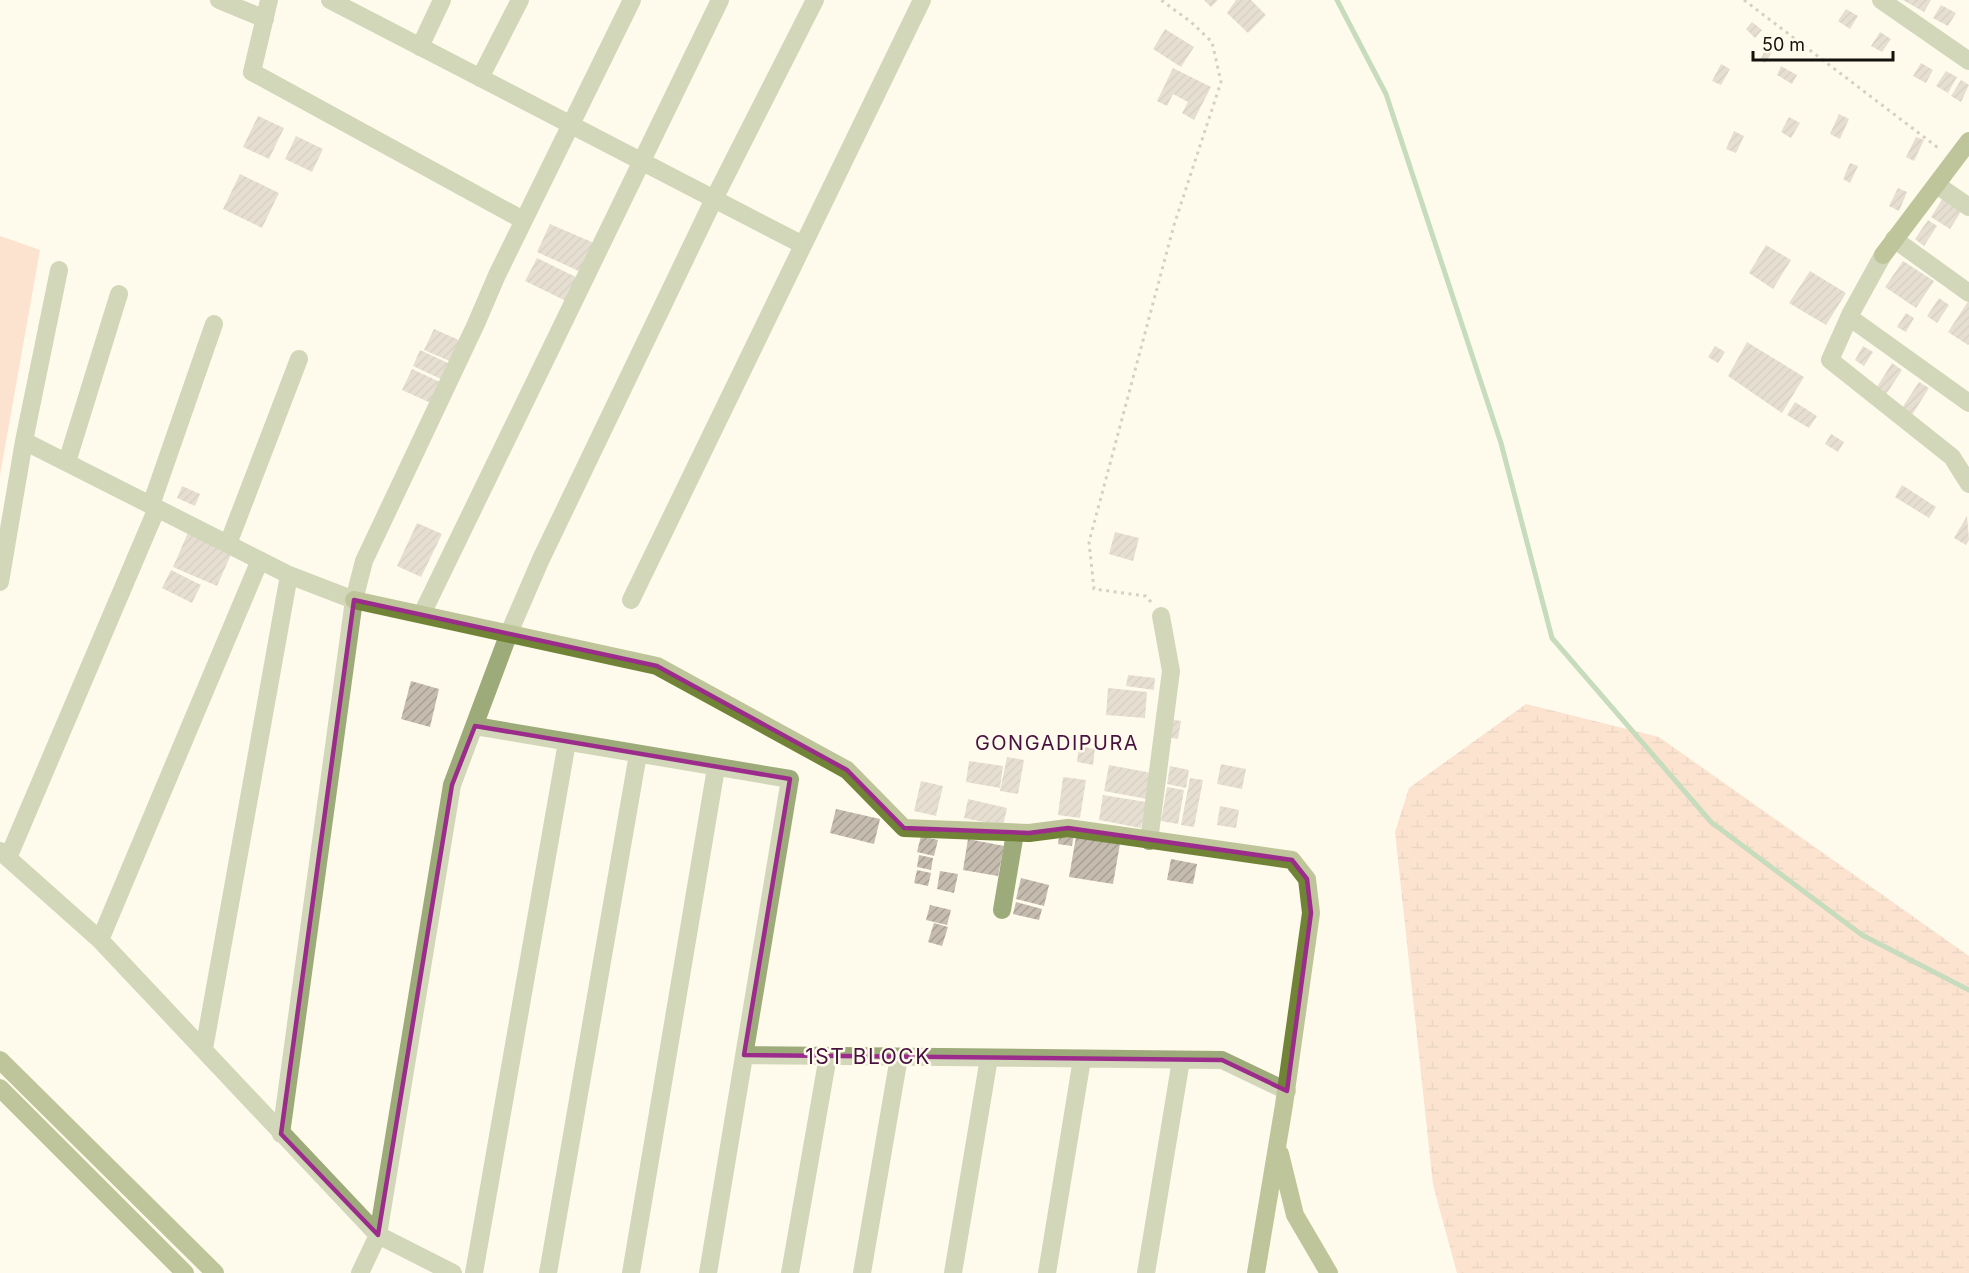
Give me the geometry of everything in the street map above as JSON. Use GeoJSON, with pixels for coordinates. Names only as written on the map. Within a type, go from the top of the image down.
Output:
{"type":"FeatureCollection","features":[{"type":"Feature","properties":{"kind":"street"},"geometry":{"type":"LineString","coordinates":[[219,0],[265,19]]}},
{"type":"Feature","properties":{"kind":"street"},"geometry":{"type":"LineString","coordinates":[[269,0],[252,72],[523,220]]}},
{"type":"Feature","properties":{"kind":"street"},"geometry":{"type":"LineString","coordinates":[[330,0],[803,245]]}},
{"type":"Feature","properties":{"kind":"street"},"geometry":{"type":"LineString","coordinates":[[420,47],[442,0]]}},
{"type":"Feature","properties":{"kind":"street"},"geometry":{"type":"LineString","coordinates":[[480,78],[520,0]]}},
{"type":"Feature","properties":{"kind":"street"},"geometry":{"type":"LineString","coordinates":[[281,1134],[354,600],[364,561],[523,220],[632,0]]}},
{"type":"Feature","properties":{"kind":"street"},"geometry":{"type":"LineString","coordinates":[[422,614],[720,0]]}},
{"type":"Feature","properties":{"kind":"street"},"geometry":{"type":"LineString","coordinates":[[360,1273],[378,1236],[452,786],[508,633],[714,199],[815,0]]}},
{"type":"Feature","properties":{"kind":"street"},"geometry":{"type":"LineString","coordinates":[[631,600],[922,0]]}},
{"type":"Feature","properties":{"kind":"street"},"geometry":{"type":"LineString","coordinates":[[1881,0],[1969,61]]}},
{"type":"Feature","properties":{"kind":"street"},"geometry":{"type":"LineString","coordinates":[[1969,141],[1883,255],[1849,317],[1830,360],[1952,458],[1969,484]]}},
{"type":"Feature","properties":{"kind":"street"},"geometry":{"type":"LineString","coordinates":[[1937,184],[1969,207]]}},
{"type":"Feature","properties":{"kind":"street"},"geometry":{"type":"LineString","coordinates":[[1894,239],[1969,293]]}},
{"type":"Feature","properties":{"kind":"street"},"geometry":{"type":"LineString","coordinates":[[0,582],[24,441],[58,270]]}},
{"type":"Feature","properties":{"kind":"street"},"geometry":{"type":"LineString","coordinates":[[67,462],[119,294]]}},
{"type":"Feature","properties":{"kind":"street"},"geometry":{"type":"LineString","coordinates":[[1849,317],[1969,404]]}},
{"type":"Feature","properties":{"kind":"street"},"geometry":{"type":"LineString","coordinates":[[214,324],[154,506],[4,854],[100,940],[378,1236],[453,1273]]}},
{"type":"Feature","properties":{"kind":"street"},"geometry":{"type":"LineString","coordinates":[[228,544],[299,359]]}},
{"type":"Feature","properties":{"kind":"street"},"geometry":{"type":"LineString","coordinates":[[24,441],[289,575],[354,600],[657,666],[847,770],[904,828],[1015,833],[1068,828],[1292,860],[1307,879],[1311,913],[1287,1090],[1256,1273]]}},
{"type":"Feature","properties":{"kind":"street"},"geometry":{"type":"LineString","coordinates":[[100,940],[260,560]]}},
{"type":"Feature","properties":{"kind":"street"},"geometry":{"type":"LineString","coordinates":[[204,1049],[289,575]]}},
{"type":"Feature","properties":{"kind":"street"},"geometry":{"type":"LineString","coordinates":[[1149,841],[1171,671],[1161,616]]}},
{"type":"Feature","properties":{"kind":"street"},"geometry":{"type":"LineString","coordinates":[[475,726],[790,779],[708,1273]]}},
{"type":"Feature","properties":{"kind":"street"},"geometry":{"type":"LineString","coordinates":[[474,1273],[567,742]]}},
{"type":"Feature","properties":{"kind":"street"},"geometry":{"type":"LineString","coordinates":[[548,1273],[638,754]]}},
{"type":"Feature","properties":{"kind":"street"},"geometry":{"type":"LineString","coordinates":[[631,1273],[716,768]]}},
{"type":"Feature","properties":{"kind":"street"},"geometry":{"type":"LineString","coordinates":[[1002,910],[1015,833]]}},
{"type":"Feature","properties":{"kind":"street"},"geometry":{"type":"LineString","coordinates":[[744,1055],[1222,1060],[1287,1090]]}},
{"type":"Feature","properties":{"kind":"street"},"geometry":{"type":"LineString","coordinates":[[790,1273],[828,1056]]}},
{"type":"Feature","properties":{"kind":"street"},"geometry":{"type":"LineString","coordinates":[[862,1273],[899,1057]]}},
{"type":"Feature","properties":{"kind":"street"},"geometry":{"type":"LineString","coordinates":[[953,1273],[989,1058]]}},
{"type":"Feature","properties":{"kind":"street"},"geometry":{"type":"LineString","coordinates":[[1047,1273],[1082,1059]]}},
{"type":"Feature","properties":{"kind":"street"},"geometry":{"type":"LineString","coordinates":[[0,1060],[215,1273]]}},
{"type":"Feature","properties":{"kind":"street"},"geometry":{"type":"LineString","coordinates":[[1146,1273],[1181,1060]]}},
{"type":"Feature","properties":{"kind":"street"},"geometry":{"type":"LineString","coordinates":[[0,1088],[185,1273]]}},
{"type":"Feature","properties":{"kind":"street"},"geometry":{"type":"LineString","coordinates":[[1278,1146],[1295,1215],[1329,1273]]}},
{"type":"Feature","properties":{"kind":"path"},"geometry":{"type":"LineString","coordinates":[[1161,0],[1191,22],[1212,42],[1221,82],[1174,225],[1089,542],[1094,590],[1146,596],[1161,616]]}},
{"type":"Feature","properties":{"kind":"path"},"geometry":{"type":"LineString","coordinates":[[1744,0],[1955,160]]}},
{"type":"Feature","properties":{"kind":"highlighted area"},"geometry":{"type":"Polygon","coordinates":[[[354,600],[657,666],[847,770],[904,828],[1029,833],[1068,828],[1292,860],[1307,879],[1311,913],[1287,1091],[1222,1060],[744,1055],[790,779],[475,726],[452,785],[378,1235],[281,1134],[354,600]]]}},
{"type":"Feature","properties":{"kind":"green space"},"geometry":{"type":"Polygon","coordinates":[[[0,236],[40,250],[0,475],[0,236]]]}},
{"type":"Feature","properties":{"kind":"green space"},"geometry":{"type":"Polygon","coordinates":[[[1526,704],[1659,737],[1969,956],[1969,1273],[1457,1273],[1433,1185],[1395,832],[1409,788],[1526,704]]]}},
{"type":"Feature","properties":{"kind":"building"},"geometry":{"type":"Polygon","coordinates":[[[1204,0],[1218,0],[1211,7],[1204,0]]]}},
{"type":"Feature","properties":{"kind":"building"},"geometry":{"type":"Polygon","coordinates":[[[1236,0],[1251,0],[1266,15],[1248,33],[1227,13],[1236,0]]]}},
{"type":"Feature","properties":{"kind":"building"},"geometry":{"type":"Polygon","coordinates":[[[1903,0],[1931,0],[1924,12],[1903,0]]]}},
{"type":"Feature","properties":{"kind":"building"},"geometry":{"type":"Polygon","coordinates":[[[1941,5],[1956,13],[1948,26],[1933,18],[1941,5]]]}},
{"type":"Feature","properties":{"kind":"building"},"geometry":{"type":"Polygon","coordinates":[[[1846,9],[1858,16],[1850,29],[1838,21],[1846,9]]]}},
{"type":"Feature","properties":{"kind":"building"},"geometry":{"type":"Polygon","coordinates":[[[1752,22],[1762,30],[1755,38],[1746,29],[1752,22]]]}},
{"type":"Feature","properties":{"kind":"building"},"geometry":{"type":"Polygon","coordinates":[[[1165,29],[1194,47],[1181,67],[1153,49],[1165,29]]]}},
{"type":"Feature","properties":{"kind":"building"},"geometry":{"type":"Polygon","coordinates":[[[1880,32],[1891,39],[1882,52],[1871,46],[1880,32]]]}},
{"type":"Feature","properties":{"kind":"building"},"geometry":{"type":"Polygon","coordinates":[[[1766,49],[1772,52],[1765,63],[1760,60],[1766,49]]]}},
{"type":"Feature","properties":{"kind":"building"},"geometry":{"type":"Polygon","coordinates":[[[1921,63],[1933,70],[1926,83],[1913,76],[1921,63]]]}},
{"type":"Feature","properties":{"kind":"building"},"geometry":{"type":"Polygon","coordinates":[[[1721,64],[1730,69],[1721,85],[1712,81],[1721,64]]]}},
{"type":"Feature","properties":{"kind":"building"},"geometry":{"type":"Polygon","coordinates":[[[1781,66],[1797,75],[1792,84],[1777,75],[1781,66]]]}},
{"type":"Feature","properties":{"kind":"building"},"geometry":{"type":"Polygon","coordinates":[[[1173,68],[1211,87],[1194,120],[1182,113],[1188,102],[1173,94],[1167,106],[1157,101],[1173,68]]]}},
{"type":"Feature","properties":{"kind":"building"},"geometry":{"type":"Polygon","coordinates":[[[1946,71],[1957,77],[1948,93],[1936,86],[1946,71]]]}},
{"type":"Feature","properties":{"kind":"building"},"geometry":{"type":"Polygon","coordinates":[[[1961,80],[1969,85],[1961,102],[1951,96],[1961,80]]]}},
{"type":"Feature","properties":{"kind":"building"},"geometry":{"type":"Polygon","coordinates":[[[1839,114],[1849,119],[1840,139],[1830,134],[1839,114]]]}},
{"type":"Feature","properties":{"kind":"building"},"geometry":{"type":"Polygon","coordinates":[[[258,116],[284,128],[269,159],[243,147],[258,116]]]}},
{"type":"Feature","properties":{"kind":"building"},"geometry":{"type":"Polygon","coordinates":[[[1789,117],[1800,123],[1791,138],[1781,132],[1789,117]]]}},
{"type":"Feature","properties":{"kind":"building"},"geometry":{"type":"Polygon","coordinates":[[[1734,131],[1744,136],[1736,153],[1726,149],[1734,131]]]}},
{"type":"Feature","properties":{"kind":"building"},"geometry":{"type":"Polygon","coordinates":[[[296,136],[323,149],[312,172],[285,159],[296,136]]]}},
{"type":"Feature","properties":{"kind":"building"},"geometry":{"type":"Polygon","coordinates":[[[1916,137],[1924,140],[1914,161],[1906,157],[1916,137]]]}},
{"type":"Feature","properties":{"kind":"building"},"geometry":{"type":"Polygon","coordinates":[[[1850,163],[1858,166],[1850,183],[1843,179],[1850,163]]]}},
{"type":"Feature","properties":{"kind":"building"},"geometry":{"type":"Polygon","coordinates":[[[240,174],[279,193],[262,228],[223,209],[240,174]]]}},
{"type":"Feature","properties":{"kind":"building"},"geometry":{"type":"Polygon","coordinates":[[[1898,188],[1907,192],[1899,211],[1889,206],[1898,188]]]}},
{"type":"Feature","properties":{"kind":"building"},"geometry":{"type":"Polygon","coordinates":[[[1943,198],[1962,210],[1950,229],[1931,217],[1943,198]]]}},
{"type":"Feature","properties":{"kind":"building"},"geometry":{"type":"Polygon","coordinates":[[[1928,220],[1937,226],[1924,246],[1915,239],[1928,220]]]}},
{"type":"Feature","properties":{"kind":"building"},"geometry":{"type":"Polygon","coordinates":[[[550,224],[594,243],[581,272],[537,252],[550,224]]]}},
{"type":"Feature","properties":{"kind":"building"},"geometry":{"type":"Polygon","coordinates":[[[1766,245],[1791,260],[1773,289],[1749,273],[1766,245]]]}},
{"type":"Feature","properties":{"kind":"building"},"geometry":{"type":"Polygon","coordinates":[[[537,258],[580,279],[568,302],[525,281],[537,258]]]}},
{"type":"Feature","properties":{"kind":"building"},"geometry":{"type":"Polygon","coordinates":[[[1903,261],[1934,281],[1916,308],[1885,287],[1903,261]]]}},
{"type":"Feature","properties":{"kind":"building"},"geometry":{"type":"Polygon","coordinates":[[[1810,271],[1846,293],[1826,325],[1789,303],[1810,271]]]}},
{"type":"Feature","properties":{"kind":"building"},"geometry":{"type":"Polygon","coordinates":[[[1939,298],[1949,305],[1937,323],[1927,316],[1939,298]]]}},
{"type":"Feature","properties":{"kind":"building"},"geometry":{"type":"Polygon","coordinates":[[[1969,300],[1969,344],[1968,345],[1948,332],[1969,300]]]}},
{"type":"Feature","properties":{"kind":"building"},"geometry":{"type":"Polygon","coordinates":[[[1906,313],[1914,318],[1906,332],[1897,327],[1906,313]]]}},
{"type":"Feature","properties":{"kind":"building"},"geometry":{"type":"Polygon","coordinates":[[[434,329],[461,341],[452,362],[424,350],[434,329]]]}},
{"type":"Feature","properties":{"kind":"building"},"geometry":{"type":"Polygon","coordinates":[[[1747,342],[1804,377],[1782,413],[1728,376],[1747,342]]]}},
{"type":"Feature","properties":{"kind":"building"},"geometry":{"type":"Polygon","coordinates":[[[1715,346],[1725,352],[1718,363],[1708,357],[1715,346]]]}},
{"type":"Feature","properties":{"kind":"building"},"geometry":{"type":"Polygon","coordinates":[[[1863,346],[1873,352],[1864,366],[1855,360],[1863,346]]]}},
{"type":"Feature","properties":{"kind":"building"},"geometry":{"type":"Polygon","coordinates":[[[420,350],[450,364],[443,380],[413,366],[420,350]]]}},
{"type":"Feature","properties":{"kind":"building"},"geometry":{"type":"Polygon","coordinates":[[[1892,363],[1902,370],[1885,396],[1875,390],[1892,363]]]}},
{"type":"Feature","properties":{"kind":"building"},"geometry":{"type":"Polygon","coordinates":[[[412,369],[442,383],[433,404],[402,390],[412,369]]]}},
{"type":"Feature","properties":{"kind":"building"},"geometry":{"type":"Polygon","coordinates":[[[1919,382],[1929,388],[1912,415],[1902,408],[1919,382]]]}},
{"type":"Feature","properties":{"kind":"building"},"geometry":{"type":"Polygon","coordinates":[[[1795,402],[1817,416],[1809,428],[1787,415],[1795,402]]]}},
{"type":"Feature","properties":{"kind":"building"},"geometry":{"type":"Polygon","coordinates":[[[1831,434],[1844,442],[1838,452],[1825,444],[1831,434]]]}},
{"type":"Feature","properties":{"kind":"building"},"geometry":{"type":"Polygon","coordinates":[[[1902,485],[1936,507],[1929,518],[1895,497],[1902,485]]]}},
{"type":"Feature","properties":{"kind":"building"},"geometry":{"type":"Polygon","coordinates":[[[182,486],[200,494],[195,506],[177,498],[182,486]]]}},
{"type":"Feature","properties":{"kind":"building"},"geometry":{"type":"Polygon","coordinates":[[[1967,516],[1969,540],[1966,545],[1954,538],[1967,516]]]}},
{"type":"Feature","properties":{"kind":"building"},"geometry":{"type":"Polygon","coordinates":[[[417,523],[442,534],[421,577],[397,566],[417,523]]]}},
{"type":"Feature","properties":{"kind":"building"},"geometry":{"type":"Polygon","coordinates":[[[190,528],[234,548],[217,586],[173,567],[190,528]]]}},
{"type":"Feature","properties":{"kind":"building"},"geometry":{"type":"Polygon","coordinates":[[[1115,532],[1139,538],[1133,561],[1109,554],[1115,532]]]}},
{"type":"Feature","properties":{"kind":"building"},"geometry":{"type":"Polygon","coordinates":[[[171,570],[201,585],[192,603],[162,588],[171,570]]]}},
{"type":"Feature","properties":{"kind":"building"},"geometry":{"type":"Polygon","coordinates":[[[1128,675],[1155,678],[1154,690],[1126,686],[1128,675]]]}},
{"type":"Feature","properties":{"kind":"building"},"geometry":{"type":"Polygon","coordinates":[[[411,681],[439,689],[430,727],[401,719],[411,681]]]}},
{"type":"Feature","properties":{"kind":"building"},"geometry":{"type":"Polygon","coordinates":[[[1108,688],[1147,692],[1145,718],[1106,715],[1108,688]]]}},
{"type":"Feature","properties":{"kind":"building"},"geometry":{"type":"Polygon","coordinates":[[[1169,719],[1181,721],[1178,739],[1166,737],[1169,719]]]}},
{"type":"Feature","properties":{"kind":"building"},"geometry":{"type":"Polygon","coordinates":[[[1079,746],[1095,749],[1093,765],[1077,762],[1079,746]]]}},
{"type":"Feature","properties":{"kind":"building"},"geometry":{"type":"Polygon","coordinates":[[[1007,757],[1024,760],[1018,794],[1000,791],[1007,757]]]}},
{"type":"Feature","properties":{"kind":"building"},"geometry":{"type":"Polygon","coordinates":[[[969,761],[1003,766],[1000,788],[966,782],[969,761]]]}},
{"type":"Feature","properties":{"kind":"building"},"geometry":{"type":"Polygon","coordinates":[[[1221,764],[1246,769],[1242,789],[1217,784],[1221,764]]]}},
{"type":"Feature","properties":{"kind":"building"},"geometry":{"type":"Polygon","coordinates":[[[1109,765],[1152,773],[1147,799],[1104,791],[1109,765]]]}},
{"type":"Feature","properties":{"kind":"building"},"geometry":{"type":"Polygon","coordinates":[[[1170,766],[1189,770],[1186,788],[1167,784],[1170,766]]]}},
{"type":"Feature","properties":{"kind":"building"},"geometry":{"type":"Polygon","coordinates":[[[1063,777],[1086,780],[1080,818],[1058,815],[1063,777]]]}},
{"type":"Feature","properties":{"kind":"building"},"geometry":{"type":"Polygon","coordinates":[[[1190,778],[1203,780],[1194,827],[1181,825],[1190,778]]]}},
{"type":"Feature","properties":{"kind":"building"},"geometry":{"type":"Polygon","coordinates":[[[921,781],[943,786],[936,816],[914,811],[921,781]]]}},
{"type":"Feature","properties":{"kind":"building"},"geometry":{"type":"Polygon","coordinates":[[[1167,787],[1184,790],[1178,824],[1161,821],[1167,787]]]}},
{"type":"Feature","properties":{"kind":"building"},"geometry":{"type":"Polygon","coordinates":[[[1103,795],[1146,802],[1141,828],[1099,820],[1103,795]]]}},
{"type":"Feature","properties":{"kind":"building"},"geometry":{"type":"Polygon","coordinates":[[[968,799],[1007,808],[1003,826],[964,818],[968,799]]]}},
{"type":"Feature","properties":{"kind":"building"},"geometry":{"type":"Polygon","coordinates":[[[1220,806],[1239,810],[1236,828],[1217,825],[1220,806]]]}},
{"type":"Feature","properties":{"kind":"building"},"geometry":{"type":"Polygon","coordinates":[[[836,809],[880,819],[874,844],[830,833],[836,809]]]}},
{"type":"Feature","properties":{"kind":"building"},"geometry":{"type":"Polygon","coordinates":[[[1060,831],[1074,833],[1072,846],[1058,844],[1060,831]]]}},
{"type":"Feature","properties":{"kind":"building"},"geometry":{"type":"Polygon","coordinates":[[[1077,831],[1121,838],[1113,884],[1069,877],[1077,831]]]}},
{"type":"Feature","properties":{"kind":"building"},"geometry":{"type":"Polygon","coordinates":[[[921,836],[938,840],[934,856],[917,852],[921,836]]]}},
{"type":"Feature","properties":{"kind":"building"},"geometry":{"type":"Polygon","coordinates":[[[968,839],[1004,846],[998,876],[963,870],[968,839]]]}},
{"type":"Feature","properties":{"kind":"building"},"geometry":{"type":"Polygon","coordinates":[[[919,855],[933,858],[931,870],[917,867],[919,855]]]}},
{"type":"Feature","properties":{"kind":"building"},"geometry":{"type":"Polygon","coordinates":[[[1171,859],[1197,864],[1193,884],[1167,880],[1171,859]]]}},
{"type":"Feature","properties":{"kind":"building"},"geometry":{"type":"Polygon","coordinates":[[[917,870],[931,873],[928,886],[914,883],[917,870]]]}},
{"type":"Feature","properties":{"kind":"building"},"geometry":{"type":"Polygon","coordinates":[[[940,871],[958,874],[954,893],[937,889],[940,871]]]}},
{"type":"Feature","properties":{"kind":"building"},"geometry":{"type":"Polygon","coordinates":[[[1021,878],[1049,885],[1044,906],[1016,899],[1021,878]]]}},
{"type":"Feature","properties":{"kind":"building"},"geometry":{"type":"Polygon","coordinates":[[[1016,902],[1042,909],[1039,920],[1013,914],[1016,902]]]}},
{"type":"Feature","properties":{"kind":"building"},"geometry":{"type":"Polygon","coordinates":[[[930,905],[951,910],[947,925],[926,920],[930,905]]]}},
{"type":"Feature","properties":{"kind":"building"},"geometry":{"type":"Polygon","coordinates":[[[934,923],[948,927],[942,946],[928,942],[934,923]]]}},
{"type":"Feature","properties":{"kind":"waterway"},"geometry":{"type":"LineString","coordinates":[[1337,0],[1386,94],[1501,443],[1552,638],[1711,822],[1862,935],[1969,990]]}},
{"type":"Feature","properties":{"kind":"district","name":"GONGADIPURA"},"geometry":{"type":"Point","coordinates":[1057,743]}},
{"type":"Feature","properties":{"kind":"district","name":"1ST BLOCK"},"geometry":{"type":"Point","coordinates":[868,1057]}}]}
